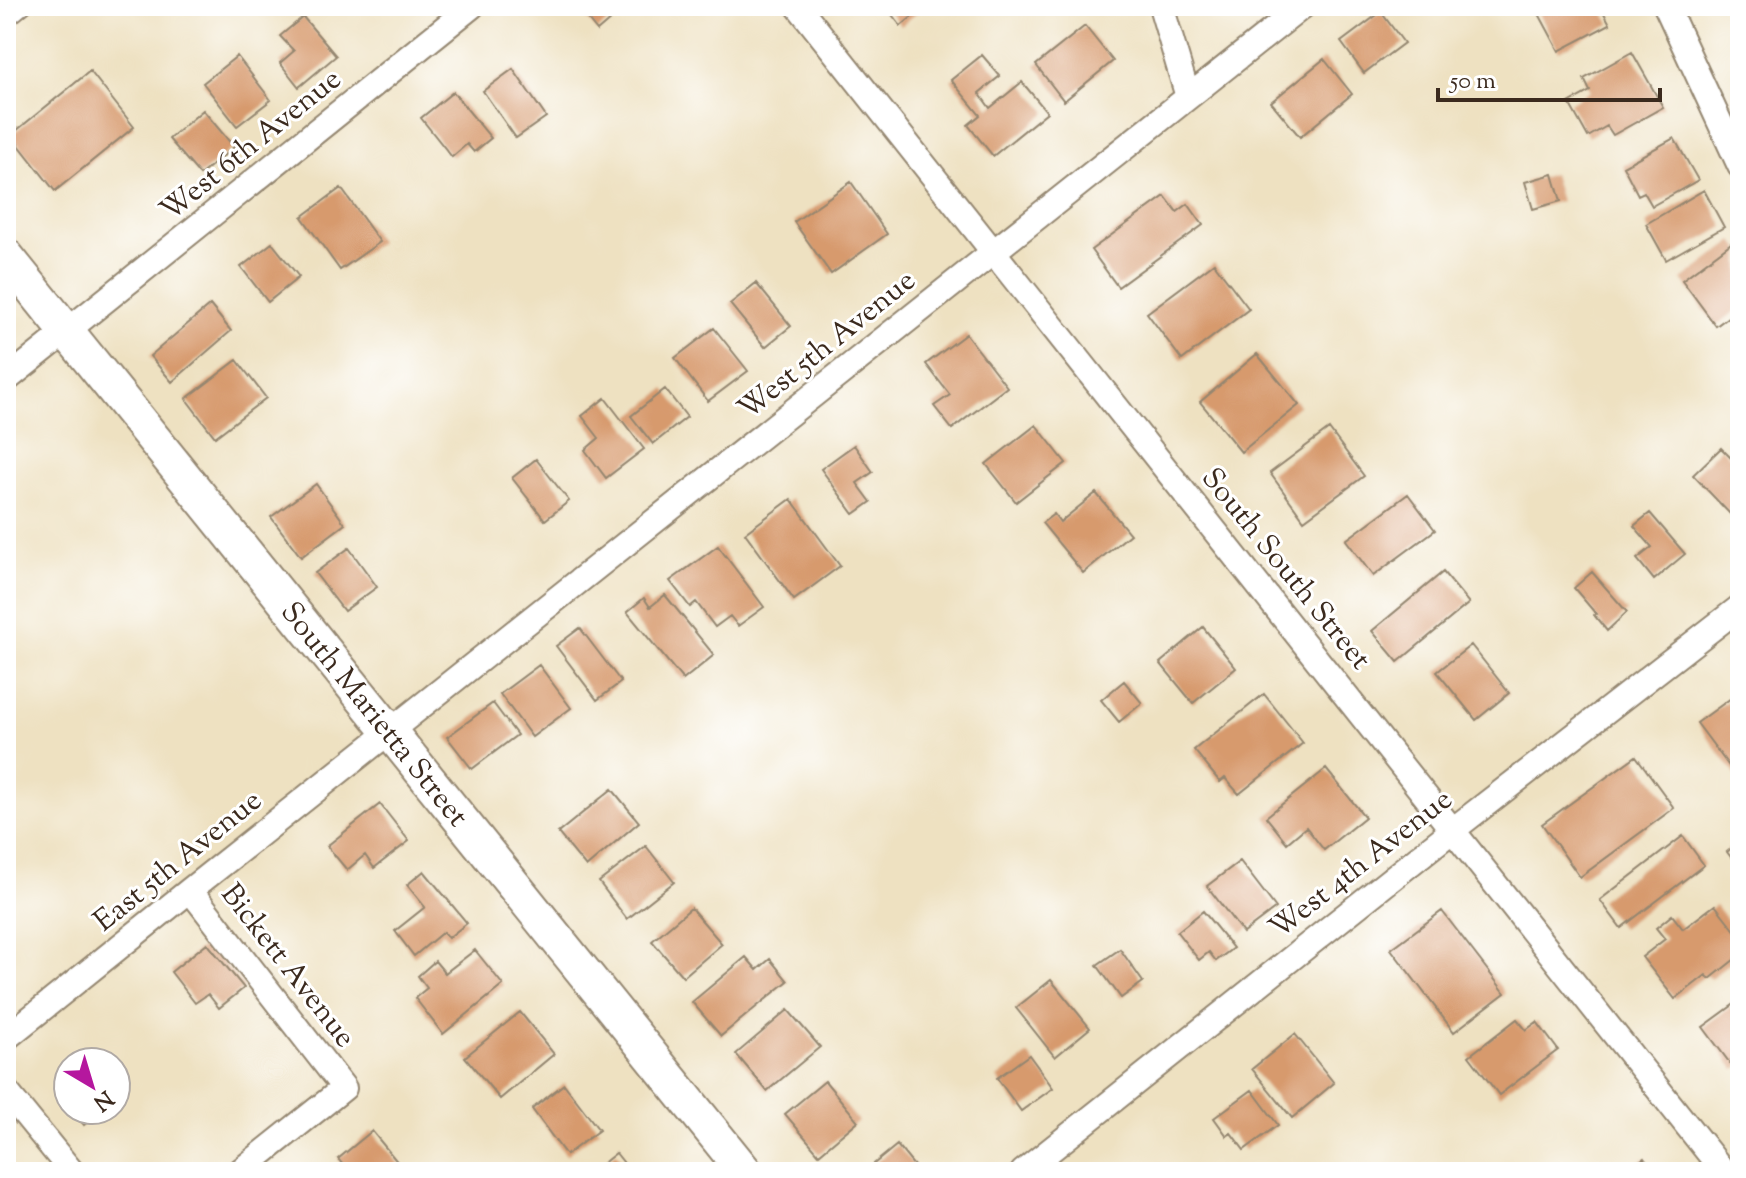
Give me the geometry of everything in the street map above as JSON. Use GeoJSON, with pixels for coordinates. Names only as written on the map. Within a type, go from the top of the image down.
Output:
{"type":"FeatureCollection","features":[{"type":"Feature","properties":{"kind":"main road","name":"South Marietta Street"},"geometry":{"type":"LineString","coordinates":[[6,256],[745,1172]]}},
{"type":"Feature","properties":{"kind":"street","name":"West 6th Avenue"},"geometry":{"type":"LineString","coordinates":[[6,380],[472,6]]}},
{"type":"Feature","properties":{"kind":"street","name":"South South Street"},"geometry":{"type":"LineString","coordinates":[[798,6],[1724,1172]]}},
{"type":"Feature","properties":{"kind":"street"},"geometry":{"type":"LineString","coordinates":[[1161,6],[1188,97]]}},
{"type":"Feature","properties":{"kind":"street","name":"West 5th Avenue"},"geometry":{"type":"LineString","coordinates":[[389,733],[1303,6]]}},
{"type":"Feature","properties":{"kind":"street"},"geometry":{"type":"LineString","coordinates":[[1666,6],[1740,166]]}},
{"type":"Feature","properties":{"kind":"street","name":"West 4th Avenue"},"geometry":{"type":"LineString","coordinates":[[1023,1172],[1454,829],[1740,607]]}},
{"type":"Feature","properties":{"kind":"street","name":"East 5th Avenue"},"geometry":{"type":"LineString","coordinates":[[6,1038],[389,733]]}},
{"type":"Feature","properties":{"kind":"street","name":"Bickett Avenue"},"geometry":{"type":"LineString","coordinates":[[190,890],[344,1088],[239,1172]]}},
{"type":"Feature","properties":{"kind":"street"},"geometry":{"type":"LineString","coordinates":[[6,1091],[72,1172]]}},
{"type":"Feature","properties":{"kind":"lane"},"geometry":{"type":"LineString","coordinates":[[8,20],[25,6]]}},
{"type":"Feature","properties":{"kind":"building"},"geometry":{"type":"Polygon","coordinates":[[[577,6],[626,6],[597,31],[577,6]]]}},
{"type":"Feature","properties":{"kind":"building"},"geometry":{"type":"Polygon","coordinates":[[[885,6],[925,6],[901,26],[885,6]]]}},
{"type":"Feature","properties":{"kind":"building"},"geometry":{"type":"Polygon","coordinates":[[[1550,6],[1615,6],[1604,13],[1610,24],[1559,51],[1538,12],[1550,6]]]}},
{"type":"Feature","properties":{"kind":"building"},"geometry":{"type":"Polygon","coordinates":[[[1381,12],[1404,43],[1364,73],[1341,42],[1381,12]]]}},
{"type":"Feature","properties":{"kind":"building"},"geometry":{"type":"Polygon","coordinates":[[[303,17],[336,56],[299,87],[280,63],[294,51],[280,36],[303,17]]]}},
{"type":"Feature","properties":{"kind":"building"},"geometry":{"type":"Polygon","coordinates":[[[1085,26],[1113,61],[1064,101],[1036,65],[1085,26]]]}},
{"type":"Feature","properties":{"kind":"building"},"geometry":{"type":"Polygon","coordinates":[[[1632,52],[1663,107],[1613,135],[1607,126],[1588,137],[1569,103],[1590,91],[1584,79],[1632,52]]]}},
{"type":"Feature","properties":{"kind":"building"},"geometry":{"type":"Polygon","coordinates":[[[982,55],[1000,76],[979,93],[990,108],[1022,82],[1047,112],[993,156],[968,125],[980,115],[951,80],[982,55]]]}},
{"type":"Feature","properties":{"kind":"building"},"geometry":{"type":"Polygon","coordinates":[[[237,56],[271,100],[237,126],[203,83],[237,56]]]}},
{"type":"Feature","properties":{"kind":"building"},"geometry":{"type":"Polygon","coordinates":[[[1324,59],[1352,94],[1300,137],[1271,102],[1324,59]]]}},
{"type":"Feature","properties":{"kind":"building"},"geometry":{"type":"Polygon","coordinates":[[[513,69],[546,117],[516,138],[483,91],[513,69]]]}},
{"type":"Feature","properties":{"kind":"building"},"geometry":{"type":"Polygon","coordinates":[[[90,71],[134,127],[55,191],[11,135],[90,71]]]}},
{"type":"Feature","properties":{"kind":"building"},"geometry":{"type":"Polygon","coordinates":[[[453,92],[491,138],[474,152],[467,144],[452,157],[421,118],[453,92]]]}},
{"type":"Feature","properties":{"kind":"building"},"geometry":{"type":"Polygon","coordinates":[[[203,110],[234,147],[200,175],[169,139],[203,110]]]}},
{"type":"Feature","properties":{"kind":"building"},"geometry":{"type":"Polygon","coordinates":[[[1674,138],[1698,180],[1652,206],[1644,192],[1638,195],[1623,166],[1674,138]]]}},
{"type":"Feature","properties":{"kind":"building"},"geometry":{"type":"Polygon","coordinates":[[[1553,174],[1561,201],[1533,209],[1525,182],[1553,174]]]}},
{"type":"Feature","properties":{"kind":"building"},"geometry":{"type":"Polygon","coordinates":[[[851,182],[887,234],[831,274],[794,222],[851,182]]]}},
{"type":"Feature","properties":{"kind":"building"},"geometry":{"type":"Polygon","coordinates":[[[341,188],[380,242],[340,270],[302,217],[341,188]]]}},
{"type":"Feature","properties":{"kind":"building"},"geometry":{"type":"Polygon","coordinates":[[[1704,190],[1724,227],[1666,260],[1646,224],[1704,190]]]}},
{"type":"Feature","properties":{"kind":"building"},"geometry":{"type":"Polygon","coordinates":[[[1165,196],[1177,212],[1188,204],[1203,225],[1118,287],[1091,250],[1165,196]]]}},
{"type":"Feature","properties":{"kind":"building"},"geometry":{"type":"Polygon","coordinates":[[[1734,241],[1740,249],[1740,308],[1716,326],[1682,280],[1734,241]]]}},
{"type":"Feature","properties":{"kind":"building"},"geometry":{"type":"Polygon","coordinates":[[[272,243],[299,277],[268,302],[241,267],[272,243]]]}},
{"type":"Feature","properties":{"kind":"building"},"geometry":{"type":"Polygon","coordinates":[[[1214,263],[1249,309],[1182,360],[1147,313],[1214,263]]]}},
{"type":"Feature","properties":{"kind":"building"},"geometry":{"type":"Polygon","coordinates":[[[756,283],[791,326],[765,347],[730,304],[756,283]]]}},
{"type":"Feature","properties":{"kind":"building"},"geometry":{"type":"Polygon","coordinates":[[[210,305],[231,331],[172,382],[150,356],[210,305]]]}},
{"type":"Feature","properties":{"kind":"building"},"geometry":{"type":"Polygon","coordinates":[[[714,328],[748,371],[708,401],[675,358],[714,328]]]}},
{"type":"Feature","properties":{"kind":"building"},"geometry":{"type":"Polygon","coordinates":[[[966,334],[1007,387],[952,429],[934,406],[950,395],[926,364],[966,334]]]}},
{"type":"Feature","properties":{"kind":"building"},"geometry":{"type":"Polygon","coordinates":[[[1257,354],[1299,405],[1241,452],[1200,402],[1257,354]]]}},
{"type":"Feature","properties":{"kind":"building"},"geometry":{"type":"Polygon","coordinates":[[[237,360],[266,398],[215,437],[186,399],[237,360]]]}},
{"type":"Feature","properties":{"kind":"building"},"geometry":{"type":"Polygon","coordinates":[[[665,389],[687,417],[653,444],[631,416],[665,389]]]}},
{"type":"Feature","properties":{"kind":"building"},"geometry":{"type":"Polygon","coordinates":[[[605,398],[644,449],[606,478],[585,450],[599,438],[582,416],[605,398]]]}},
{"type":"Feature","properties":{"kind":"building"},"geometry":{"type":"Polygon","coordinates":[[[1036,425],[1066,463],[1016,502],[986,464],[1036,425]]]}},
{"type":"Feature","properties":{"kind":"building"},"geometry":{"type":"Polygon","coordinates":[[[1329,429],[1364,476],[1304,520],[1270,473],[1329,429]]]}},
{"type":"Feature","properties":{"kind":"building"},"geometry":{"type":"Polygon","coordinates":[[[854,445],[873,472],[857,483],[871,502],[854,514],[821,469],[854,445]]]}},
{"type":"Feature","properties":{"kind":"building"},"geometry":{"type":"Polygon","coordinates":[[[1721,448],[1740,467],[1740,507],[1732,516],[1693,475],[1721,448]]]}},
{"type":"Feature","properties":{"kind":"building"},"geometry":{"type":"Polygon","coordinates":[[[536,459],[569,501],[545,520],[512,478],[536,459]]]}},
{"type":"Feature","properties":{"kind":"building"},"geometry":{"type":"Polygon","coordinates":[[[316,484],[345,524],[301,557],[271,517],[316,484]]]}},
{"type":"Feature","properties":{"kind":"building"},"geometry":{"type":"Polygon","coordinates":[[[1096,493],[1130,534],[1083,573],[1042,523],[1054,514],[1060,522],[1096,493]]]}},
{"type":"Feature","properties":{"kind":"building"},"geometry":{"type":"Polygon","coordinates":[[[1408,494],[1435,530],[1373,576],[1346,540],[1408,494]]]}},
{"type":"Feature","properties":{"kind":"building"},"geometry":{"type":"Polygon","coordinates":[[[791,499],[840,566],[794,600],[745,533],[791,499]]]}},
{"type":"Feature","properties":{"kind":"building"},"geometry":{"type":"Polygon","coordinates":[[[1650,513],[1685,554],[1654,580],[1637,559],[1652,547],[1634,526],[1650,513]]]}},
{"type":"Feature","properties":{"kind":"building"},"geometry":{"type":"Polygon","coordinates":[[[718,546],[764,607],[738,626],[730,616],[715,627],[696,602],[690,607],[670,581],[718,546]]]}},
{"type":"Feature","properties":{"kind":"building"},"geometry":{"type":"Polygon","coordinates":[[[349,548],[377,587],[344,611],[315,573],[349,548]]]}},
{"type":"Feature","properties":{"kind":"building"},"geometry":{"type":"Polygon","coordinates":[[[1443,572],[1469,603],[1398,662],[1372,631],[1443,572]]]}},
{"type":"Feature","properties":{"kind":"building"},"geometry":{"type":"Polygon","coordinates":[[[1592,572],[1627,612],[1607,631],[1574,588],[1592,572]]]}},
{"type":"Feature","properties":{"kind":"building"},"geometry":{"type":"Polygon","coordinates":[[[665,595],[714,655],[683,680],[627,612],[644,598],[650,607],[665,595]]]}},
{"type":"Feature","properties":{"kind":"building"},"geometry":{"type":"Polygon","coordinates":[[[1203,627],[1236,668],[1193,703],[1160,663],[1203,627]]]}},
{"type":"Feature","properties":{"kind":"building"},"geometry":{"type":"Polygon","coordinates":[[[580,628],[621,682],[597,700],[556,646],[580,628]]]}},
{"type":"Feature","properties":{"kind":"building"},"geometry":{"type":"Polygon","coordinates":[[[1471,645],[1509,693],[1476,720],[1437,672],[1471,645]]]}},
{"type":"Feature","properties":{"kind":"building"},"geometry":{"type":"Polygon","coordinates":[[[539,665],[571,708],[532,737],[500,694],[539,665]]]}},
{"type":"Feature","properties":{"kind":"building"},"geometry":{"type":"Polygon","coordinates":[[[1124,681],[1142,703],[1119,722],[1101,700],[1124,681]]]}},
{"type":"Feature","properties":{"kind":"building"},"geometry":{"type":"Polygon","coordinates":[[[1738,693],[1740,696],[1740,781],[1697,723],[1738,693]]]}},
{"type":"Feature","properties":{"kind":"building"},"geometry":{"type":"Polygon","coordinates":[[[1264,694],[1303,743],[1239,794],[1225,778],[1220,782],[1194,750],[1264,694]]]}},
{"type":"Feature","properties":{"kind":"building"},"geometry":{"type":"Polygon","coordinates":[[[493,703],[517,735],[472,769],[447,737],[493,703]]]}},
{"type":"Feature","properties":{"kind":"building"},"geometry":{"type":"Polygon","coordinates":[[[1636,756],[1674,808],[1580,877],[1542,824],[1636,756]]]}},
{"type":"Feature","properties":{"kind":"building"},"geometry":{"type":"Polygon","coordinates":[[[1326,769],[1365,817],[1324,850],[1306,827],[1287,843],[1266,817],[1326,769]]]}},
{"type":"Feature","properties":{"kind":"building"},"geometry":{"type":"Polygon","coordinates":[[[612,789],[639,822],[586,867],[558,833],[612,789]]]}},
{"type":"Feature","properties":{"kind":"building"},"geometry":{"type":"Polygon","coordinates":[[[380,804],[409,841],[374,868],[365,855],[347,870],[327,846],[380,804]]]}},
{"type":"Feature","properties":{"kind":"building"},"geometry":{"type":"Polygon","coordinates":[[[1683,836],[1704,865],[1621,928],[1600,900],[1683,836]]]}},
{"type":"Feature","properties":{"kind":"building"},"geometry":{"type":"Polygon","coordinates":[[[1740,841],[1740,869],[1727,852],[1740,841]]]}},
{"type":"Feature","properties":{"kind":"building"},"geometry":{"type":"Polygon","coordinates":[[[646,846],[674,882],[627,919],[599,882],[646,846]]]}},
{"type":"Feature","properties":{"kind":"building"},"geometry":{"type":"Polygon","coordinates":[[[1240,861],[1276,908],[1243,933],[1207,886],[1240,861]]]}},
{"type":"Feature","properties":{"kind":"building"},"geometry":{"type":"Polygon","coordinates":[[[424,871],[467,923],[448,938],[443,932],[414,956],[395,931],[425,907],[407,885],[424,871]]]}},
{"type":"Feature","properties":{"kind":"building"},"geometry":{"type":"Polygon","coordinates":[[[1715,905],[1740,937],[1740,955],[1710,979],[1706,975],[1675,999],[1642,957],[1665,939],[1656,928],[1672,915],[1683,929],[1715,905]]]}},
{"type":"Feature","properties":{"kind":"building"},"geometry":{"type":"Polygon","coordinates":[[[691,908],[722,944],[683,977],[652,941],[691,908]]]}},
{"type":"Feature","properties":{"kind":"building"},"geometry":{"type":"Polygon","coordinates":[[[1203,911],[1233,948],[1216,961],[1209,952],[1199,960],[1177,932],[1203,911]]]}},
{"type":"Feature","properties":{"kind":"building"},"geometry":{"type":"Polygon","coordinates":[[[1442,911],[1505,993],[1454,1032],[1391,949],[1442,911]]]}},
{"type":"Feature","properties":{"kind":"building"},"geometry":{"type":"Polygon","coordinates":[[[207,943],[244,988],[219,1008],[208,994],[195,1003],[171,972],[207,943]]]}},
{"type":"Feature","properties":{"kind":"building"},"geometry":{"type":"Polygon","coordinates":[[[1120,949],[1143,982],[1121,998],[1097,965],[1120,949]]]}},
{"type":"Feature","properties":{"kind":"building"},"geometry":{"type":"Polygon","coordinates":[[[475,950],[503,985],[443,1034],[415,998],[427,988],[418,976],[435,961],[445,973],[475,950]]]}},
{"type":"Feature","properties":{"kind":"building"},"geometry":{"type":"Polygon","coordinates":[[[746,957],[757,970],[770,959],[788,981],[721,1036],[692,1002],[746,957]]]}},
{"type":"Feature","properties":{"kind":"building"},"geometry":{"type":"Polygon","coordinates":[[[1051,980],[1090,1028],[1055,1057],[1016,1008],[1051,980]]]}},
{"type":"Feature","properties":{"kind":"building"},"geometry":{"type":"Polygon","coordinates":[[[1740,1000],[1740,1066],[1735,1070],[1703,1027],[1740,1000]]]}},
{"type":"Feature","properties":{"kind":"building"},"geometry":{"type":"Polygon","coordinates":[[[788,1010],[820,1047],[767,1091],[736,1054],[788,1010]]]}},
{"type":"Feature","properties":{"kind":"building"},"geometry":{"type":"Polygon","coordinates":[[[520,1012],[554,1054],[500,1099],[465,1057],[520,1012]]]}},
{"type":"Feature","properties":{"kind":"building"},"geometry":{"type":"Polygon","coordinates":[[[1517,1019],[1526,1030],[1537,1022],[1558,1050],[1499,1095],[1469,1056],[1517,1019]]]}},
{"type":"Feature","properties":{"kind":"building"},"geometry":{"type":"Polygon","coordinates":[[[1295,1034],[1334,1083],[1292,1118],[1252,1069],[1295,1034]]]}},
{"type":"Feature","properties":{"kind":"building"},"geometry":{"type":"Polygon","coordinates":[[[1029,1055],[1053,1088],[1021,1111],[997,1078],[1029,1055]]]}},
{"type":"Feature","properties":{"kind":"building"},"geometry":{"type":"Polygon","coordinates":[[[825,1081],[858,1121],[819,1154],[785,1114],[825,1081]]]}},
{"type":"Feature","properties":{"kind":"building"},"geometry":{"type":"Polygon","coordinates":[[[564,1084],[599,1130],[566,1155],[532,1109],[564,1084]]]}},
{"type":"Feature","properties":{"kind":"building"},"geometry":{"type":"Polygon","coordinates":[[[1252,1090],[1278,1125],[1244,1150],[1231,1133],[1227,1136],[1214,1118],[1252,1090]]]}},
{"type":"Feature","properties":{"kind":"building"},"geometry":{"type":"Polygon","coordinates":[[[372,1131],[404,1170],[402,1172],[349,1172],[338,1159],[372,1131]]]}},
{"type":"Feature","properties":{"kind":"building"},"geometry":{"type":"Polygon","coordinates":[[[897,1145],[919,1172],[864,1172],[897,1145]]]}},
{"type":"Feature","properties":{"kind":"building"},"geometry":{"type":"Polygon","coordinates":[[[616,1153],[631,1172],[592,1172],[616,1153]]]}},
{"type":"Feature","properties":{"kind":"building"},"geometry":{"type":"Polygon","coordinates":[[[1644,1158],[1655,1172],[1625,1172],[1644,1158]]]}}]}
